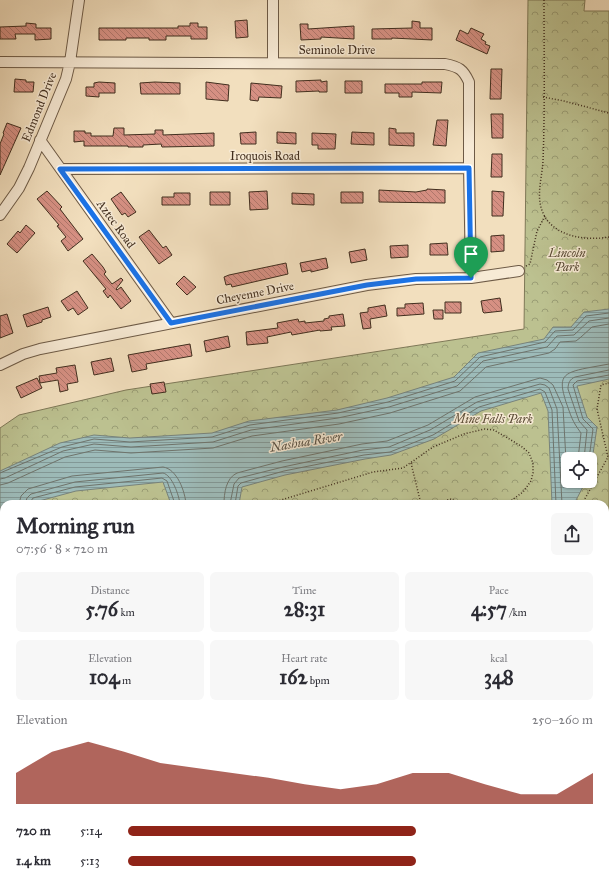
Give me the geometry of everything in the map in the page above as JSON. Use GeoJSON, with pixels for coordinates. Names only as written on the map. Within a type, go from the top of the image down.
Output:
{"type":"FeatureCollection","features":[{"type":"Feature","properties":{"kind":"street","name":"Edmond Drive"},"geometry":{"type":"LineString","coordinates":[[0,215],[19,188],[29,168],[66,79],[70,62],[78,0]]}},
{"type":"Feature","properties":{"kind":"street"},"geometry":{"type":"LineString","coordinates":[[272,0],[273,62]]}},
{"type":"Feature","properties":{"kind":"street","name":"Seminole Drive"},"geometry":{"type":"LineString","coordinates":[[0,62],[273,62],[445,64],[454,66],[464,71],[469,82],[471,278]]}},
{"type":"Feature","properties":{"kind":"street","name":"Aztec Road"},"geometry":{"type":"LineString","coordinates":[[40,140],[171,323]]}},
{"type":"Feature","properties":{"kind":"street","name":"Iroquois Road"},"geometry":{"type":"LineString","coordinates":[[60,169],[469,168]]}},
{"type":"Feature","properties":{"kind":"street","name":"Cheyenne Drive"},"geometry":{"type":"LineString","coordinates":[[0,365],[40,348],[367,285],[409,280],[471,278],[519,271]]}},
{"type":"Feature","properties":{"kind":"path"},"geometry":{"type":"LineString","coordinates":[[544,0],[543,163],[539,194],[540,206],[544,216],[552,226],[565,233],[580,237],[600,239],[609,237]]}},
{"type":"Feature","properties":{"kind":"path"},"geometry":{"type":"LineString","coordinates":[[543,97],[609,113]]}},
{"type":"Feature","properties":{"kind":"path"},"geometry":{"type":"LineString","coordinates":[[519,271],[530,264],[537,231],[544,216]]}},
{"type":"Feature","properties":{"kind":"path"},"geometry":{"type":"LineString","coordinates":[[584,500],[608,457],[597,409],[601,384],[609,384]]}},
{"type":"Feature","properties":{"kind":"path"},"geometry":{"type":"LineString","coordinates":[[281,500],[373,472],[404,468],[433,447],[464,434],[484,428],[494,430],[521,446],[528,453],[533,463],[531,481],[523,492],[512,500]]}},
{"type":"Feature","properties":{"kind":"path"},"geometry":{"type":"LineString","coordinates":[[411,462],[420,500]]}},
{"type":"Feature","properties":{"kind":"green space","name":"Mine Falls Park"},"geometry":{"type":"Polygon","coordinates":[[[528,0],[585,0],[584,11],[609,11],[609,500],[0,500],[0,428],[19,415],[126,390],[524,329],[528,0]]]}},
{"type":"Feature","properties":{"kind":"water","name":"Nashua River"},"geometry":{"type":"Polygon","coordinates":[[[609,309],[609,379],[577,386],[587,417],[597,427],[593,452],[561,452],[561,488],[582,488],[576,500],[552,500],[548,411],[541,393],[481,411],[434,439],[391,455],[285,475],[242,487],[240,500],[170,500],[163,482],[76,491],[43,500],[0,500],[0,471],[60,443],[94,435],[130,438],[212,433],[249,421],[337,410],[387,398],[454,377],[478,353],[544,339],[553,327],[571,327],[584,312],[609,309]]]}},
{"type":"Feature","properties":{"kind":"building"},"geometry":{"type":"Polygon","coordinates":[[[247,20],[248,37],[236,38],[235,21],[247,20]]]}},
{"type":"Feature","properties":{"kind":"building"},"geometry":{"type":"Polygon","coordinates":[[[412,21],[420,22],[420,28],[432,28],[432,40],[392,38],[372,39],[372,29],[412,28],[412,21]]]}},
{"type":"Feature","properties":{"kind":"building"},"geometry":{"type":"Polygon","coordinates":[[[26,23],[36,24],[36,28],[51,28],[51,39],[35,40],[35,34],[15,34],[16,39],[0,39],[0,27],[26,26],[26,23]]]}},
{"type":"Feature","properties":{"kind":"building"},"geometry":{"type":"Polygon","coordinates":[[[190,23],[198,23],[198,27],[207,27],[207,39],[191,39],[191,36],[166,36],[166,40],[126,38],[126,40],[99,40],[99,28],[178,28],[178,26],[190,26],[190,23]]]}},
{"type":"Feature","properties":{"kind":"building"},"geometry":{"type":"Polygon","coordinates":[[[300,24],[308,24],[308,29],[354,26],[354,39],[321,37],[321,39],[301,40],[300,24]]]}},
{"type":"Feature","properties":{"kind":"building"},"geometry":{"type":"Polygon","coordinates":[[[471,28],[484,34],[481,39],[486,42],[485,44],[490,46],[487,54],[456,40],[460,30],[468,34],[471,28]]]}},
{"type":"Feature","properties":{"kind":"building"},"geometry":{"type":"Polygon","coordinates":[[[491,69],[502,69],[501,99],[490,99],[491,69]]]}},
{"type":"Feature","properties":{"kind":"building"},"geometry":{"type":"Polygon","coordinates":[[[15,79],[26,80],[26,82],[34,82],[33,92],[14,92],[15,79]]]}},
{"type":"Feature","properties":{"kind":"building"},"geometry":{"type":"Polygon","coordinates":[[[321,80],[321,82],[327,81],[327,92],[296,92],[296,81],[321,80]]]}},
{"type":"Feature","properties":{"kind":"building"},"geometry":{"type":"Polygon","coordinates":[[[345,81],[362,81],[362,93],[345,93],[345,81]]]}},
{"type":"Feature","properties":{"kind":"building"},"geometry":{"type":"Polygon","coordinates":[[[206,82],[229,85],[228,101],[206,99],[206,82]]]}},
{"type":"Feature","properties":{"kind":"building"},"geometry":{"type":"Polygon","coordinates":[[[422,82],[442,82],[441,93],[412,92],[412,97],[399,97],[399,93],[385,93],[385,84],[422,84],[422,82]]]}},
{"type":"Feature","properties":{"kind":"building"},"geometry":{"type":"Polygon","coordinates":[[[94,83],[115,83],[115,93],[99,93],[99,97],[86,96],[86,87],[94,87],[94,83]]]}},
{"type":"Feature","properties":{"kind":"building"},"geometry":{"type":"Polygon","coordinates":[[[140,83],[180,83],[180,94],[141,94],[140,83]]]}},
{"type":"Feature","properties":{"kind":"building"},"geometry":{"type":"Polygon","coordinates":[[[251,83],[282,86],[281,98],[259,97],[258,101],[250,100],[251,83]]]}},
{"type":"Feature","properties":{"kind":"building"},"geometry":{"type":"Polygon","coordinates":[[[491,114],[503,114],[503,138],[492,138],[491,114]]]}},
{"type":"Feature","properties":{"kind":"building"},"geometry":{"type":"Polygon","coordinates":[[[437,120],[448,120],[446,146],[433,145],[437,120]]]}},
{"type":"Feature","properties":{"kind":"building"},"geometry":{"type":"Polygon","coordinates":[[[7,123],[21,128],[0,175],[0,144],[7,123]]]}},
{"type":"Feature","properties":{"kind":"building"},"geometry":{"type":"Polygon","coordinates":[[[114,128],[124,128],[124,135],[155,134],[155,130],[163,130],[163,135],[214,133],[214,146],[162,147],[161,144],[143,145],[143,147],[84,146],[84,141],[74,142],[74,131],[85,131],[85,133],[91,133],[91,136],[113,136],[114,128]]]}},
{"type":"Feature","properties":{"kind":"building"},"geometry":{"type":"Polygon","coordinates":[[[389,128],[396,129],[396,133],[414,133],[414,146],[389,145],[389,128]]]}},
{"type":"Feature","properties":{"kind":"building"},"geometry":{"type":"Polygon","coordinates":[[[256,132],[256,144],[241,144],[240,133],[256,132]]]}},
{"type":"Feature","properties":{"kind":"building"},"geometry":{"type":"Polygon","coordinates":[[[277,132],[296,133],[296,144],[277,143],[277,132]]]}},
{"type":"Feature","properties":{"kind":"building"},"geometry":{"type":"Polygon","coordinates":[[[352,132],[374,133],[374,145],[351,144],[352,132]]]}},
{"type":"Feature","properties":{"kind":"building"},"geometry":{"type":"Polygon","coordinates":[[[312,133],[336,134],[335,149],[318,149],[318,145],[312,145],[312,133]]]}},
{"type":"Feature","properties":{"kind":"building"},"geometry":{"type":"Polygon","coordinates":[[[492,154],[502,154],[502,177],[491,177],[492,154]]]}},
{"type":"Feature","properties":{"kind":"building"},"geometry":{"type":"Polygon","coordinates":[[[427,189],[445,190],[445,203],[379,202],[379,190],[416,192],[427,189]]]}},
{"type":"Feature","properties":{"kind":"building"},"geometry":{"type":"Polygon","coordinates":[[[47,191],[62,207],[60,209],[83,239],[68,251],[61,241],[66,237],[57,226],[59,225],[37,199],[47,191]]]}},
{"type":"Feature","properties":{"kind":"building"},"geometry":{"type":"Polygon","coordinates":[[[267,191],[268,209],[250,210],[249,192],[267,191]]]}},
{"type":"Feature","properties":{"kind":"building"},"geometry":{"type":"Polygon","coordinates":[[[492,191],[504,192],[503,216],[492,216],[492,191]]]}},
{"type":"Feature","properties":{"kind":"building"},"geometry":{"type":"Polygon","coordinates":[[[121,192],[136,212],[128,217],[125,213],[122,215],[111,199],[121,192]]]}},
{"type":"Feature","properties":{"kind":"building"},"geometry":{"type":"Polygon","coordinates":[[[210,192],[230,192],[230,205],[210,205],[210,192]]]}},
{"type":"Feature","properties":{"kind":"building"},"geometry":{"type":"Polygon","coordinates":[[[341,192],[363,192],[363,203],[341,203],[341,192]]]}},
{"type":"Feature","properties":{"kind":"building"},"geometry":{"type":"Polygon","coordinates":[[[174,193],[190,193],[190,205],[162,205],[162,197],[174,197],[174,193]]]}},
{"type":"Feature","properties":{"kind":"building"},"geometry":{"type":"Polygon","coordinates":[[[292,193],[314,194],[314,205],[292,204],[292,193]]]}},
{"type":"Feature","properties":{"kind":"building"},"geometry":{"type":"Polygon","coordinates":[[[26,225],[35,233],[17,253],[7,244],[18,231],[20,233],[26,225]]]}},
{"type":"Feature","properties":{"kind":"building"},"geometry":{"type":"Polygon","coordinates":[[[149,230],[163,248],[166,246],[172,255],[159,264],[139,237],[149,230]]]}},
{"type":"Feature","properties":{"kind":"building"},"geometry":{"type":"Polygon","coordinates":[[[504,235],[504,251],[491,252],[491,236],[504,235]]]}},
{"type":"Feature","properties":{"kind":"building"},"geometry":{"type":"Polygon","coordinates":[[[447,243],[448,255],[430,255],[430,244],[447,243]]]}},
{"type":"Feature","properties":{"kind":"building"},"geometry":{"type":"Polygon","coordinates":[[[408,245],[408,257],[391,258],[390,246],[408,245]]]}},
{"type":"Feature","properties":{"kind":"building"},"geometry":{"type":"Polygon","coordinates":[[[365,249],[367,260],[351,263],[349,252],[365,249]]]}},
{"type":"Feature","properties":{"kind":"building"},"geometry":{"type":"Polygon","coordinates":[[[92,254],[103,267],[106,272],[104,274],[112,284],[121,278],[123,280],[116,289],[117,290],[121,287],[131,301],[121,309],[110,295],[108,298],[103,291],[106,289],[83,261],[92,254]]]}},
{"type":"Feature","properties":{"kind":"building"},"geometry":{"type":"Polygon","coordinates":[[[326,258],[328,268],[311,272],[311,270],[302,272],[300,263],[326,258]]]}},
{"type":"Feature","properties":{"kind":"building"},"geometry":{"type":"Polygon","coordinates":[[[286,263],[288,274],[232,287],[231,284],[226,285],[224,277],[229,275],[286,263]]]}},
{"type":"Feature","properties":{"kind":"building"},"geometry":{"type":"Polygon","coordinates":[[[184,276],[196,287],[187,295],[176,284],[184,276]]]}},
{"type":"Feature","properties":{"kind":"building"},"geometry":{"type":"Polygon","coordinates":[[[77,291],[88,308],[78,315],[73,308],[68,311],[61,301],[77,291]]]}},
{"type":"Feature","properties":{"kind":"building"},"geometry":{"type":"Polygon","coordinates":[[[500,298],[502,311],[483,312],[481,301],[500,298]]]}},
{"type":"Feature","properties":{"kind":"building"},"geometry":{"type":"Polygon","coordinates":[[[445,302],[461,302],[461,313],[445,313],[445,302]]]}},
{"type":"Feature","properties":{"kind":"building"},"geometry":{"type":"Polygon","coordinates":[[[423,303],[424,314],[397,316],[397,308],[405,308],[405,304],[423,303]]]}},
{"type":"Feature","properties":{"kind":"building"},"geometry":{"type":"Polygon","coordinates":[[[385,305],[387,316],[370,319],[371,328],[363,329],[360,313],[368,312],[368,308],[385,305]]]}},
{"type":"Feature","properties":{"kind":"building"},"geometry":{"type":"Polygon","coordinates":[[[48,307],[51,317],[27,327],[23,315],[48,307]]]}},
{"type":"Feature","properties":{"kind":"building"},"geometry":{"type":"Polygon","coordinates":[[[433,310],[443,310],[443,319],[434,319],[433,310]]]}},
{"type":"Feature","properties":{"kind":"building"},"geometry":{"type":"Polygon","coordinates":[[[7,314],[13,333],[0,338],[0,316],[7,314]]]}},
{"type":"Feature","properties":{"kind":"building"},"geometry":{"type":"Polygon","coordinates":[[[343,314],[345,326],[331,327],[332,330],[320,330],[292,335],[291,332],[267,337],[268,343],[247,345],[246,332],[278,328],[277,323],[298,319],[299,322],[305,321],[305,323],[324,321],[324,319],[329,318],[329,316],[343,314]]]}},
{"type":"Feature","properties":{"kind":"building"},"geometry":{"type":"Polygon","coordinates":[[[228,336],[230,347],[206,352],[204,341],[228,336]]]}},
{"type":"Feature","properties":{"kind":"building"},"geometry":{"type":"Polygon","coordinates":[[[190,344],[192,356],[146,364],[147,369],[132,372],[128,355],[190,344]]]}},
{"type":"Feature","properties":{"kind":"building"},"geometry":{"type":"Polygon","coordinates":[[[111,358],[114,371],[94,375],[91,362],[111,358]]]}},
{"type":"Feature","properties":{"kind":"building"},"geometry":{"type":"Polygon","coordinates":[[[75,365],[78,382],[67,384],[68,390],[60,392],[58,380],[40,383],[39,376],[57,373],[56,368],[75,365]]]}},
{"type":"Feature","properties":{"kind":"building"},"geometry":{"type":"Polygon","coordinates":[[[37,378],[42,388],[21,398],[16,387],[37,378]]]}},
{"type":"Feature","properties":{"kind":"building"},"geometry":{"type":"Polygon","coordinates":[[[164,382],[166,392],[152,394],[150,384],[164,382]]]}},
{"type":"Feature","properties":{"kind":"route"},"geometry":{"type":"LineString","coordinates":[[469,168],[471,278],[416,279],[367,285],[171,323],[60,169],[469,168]]}},
{"type":"Feature","properties":{"kind":"park label","name":"Lincoln Park"},"geometry":{"type":"Point","coordinates":[567,260]}}]}
